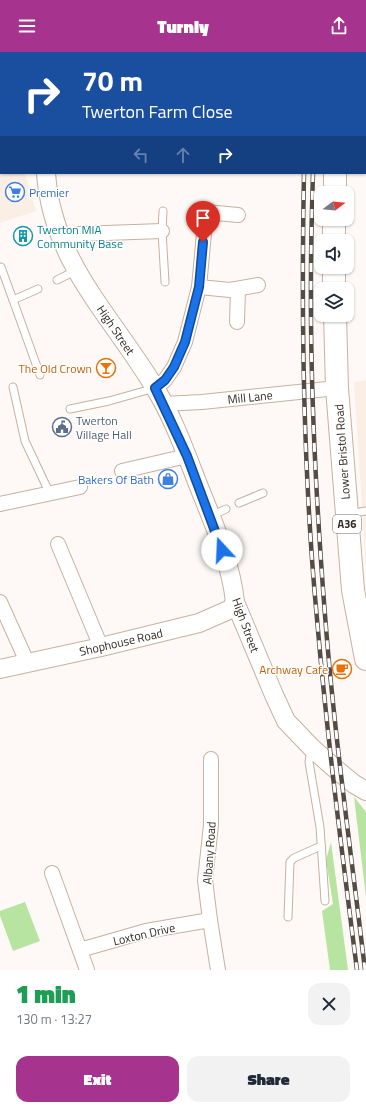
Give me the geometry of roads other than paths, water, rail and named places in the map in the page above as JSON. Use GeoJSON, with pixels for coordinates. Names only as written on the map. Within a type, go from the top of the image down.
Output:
{"type":"FeatureCollection","features":[{"type":"Feature","properties":{"kind":"highway"},"geometry":{"type":"LineString","coordinates":[[335,174],[335,186]]}},
{"type":"Feature","properties":{"kind":"highway","name":"Lower Bristol Road"},"geometry":{"type":"LineString","coordinates":[[334,322],[337,388],[356,513],[353,590],[366,659]]}},
{"type":"Feature","properties":{"kind":"street","name":"High Street"},"geometry":{"type":"LineString","coordinates":[[46,174],[51,210],[61,241],[77,270],[155,388],[164,404],[187,456],[218,512],[234,589],[235,602],[286,720],[312,748],[354,784],[366,791]]}},
{"type":"Feature","properties":{"kind":"street"},"geometry":{"type":"LineString","coordinates":[[155,388],[165,380],[174,367],[185,342],[199,287],[206,212],[238,215]]}},
{"type":"Feature","properties":{"kind":"street"},"geometry":{"type":"LineString","coordinates":[[61,241],[78,234],[162,231]]}},
{"type":"Feature","properties":{"kind":"street"},"geometry":{"type":"LineString","coordinates":[[199,287],[230,290],[258,285]]}},
{"type":"Feature","properties":{"kind":"street"},"geometry":{"type":"LineString","coordinates":[[237,322],[238,289]]}},
{"type":"Feature","properties":{"kind":"street","name":"Mill Lane"},"geometry":{"type":"LineString","coordinates":[[164,404],[202,402],[337,388]]}},
{"type":"Feature","properties":{"kind":"street"},"geometry":{"type":"LineString","coordinates":[[122,471],[187,456]]}},
{"type":"Feature","properties":{"kind":"street"},"geometry":{"type":"LineString","coordinates":[[0,504],[80,487]]}},
{"type":"Feature","properties":{"kind":"street"},"geometry":{"type":"LineString","coordinates":[[58,544],[101,647]]}},
{"type":"Feature","properties":{"kind":"street"},"geometry":{"type":"LineString","coordinates":[[0,602],[27,662]]}},
{"type":"Feature","properties":{"kind":"street","name":"Shophouse Road"},"geometry":{"type":"LineString","coordinates":[[0,669],[101,647],[199,623],[231,609],[235,602]]}},
{"type":"Feature","properties":{"kind":"street","name":"Albany Road"},"geometry":{"type":"LineString","coordinates":[[211,759],[211,825],[205,880],[218,970]]}},
{"type":"Feature","properties":{"kind":"street"},"geometry":{"type":"LineString","coordinates":[[52,873],[86,970]]}},
{"type":"Feature","properties":{"kind":"street","name":"Loxton Drive"},"geometry":{"type":"LineString","coordinates":[[80,950],[146,931],[210,920]]}},
{"type":"Feature","properties":{"kind":"lane"},"geometry":{"type":"LineString","coordinates":[[163,211],[162,231],[166,282]]}},
{"type":"Feature","properties":{"kind":"lane"},"geometry":{"type":"LineString","coordinates":[[1,267],[40,375]]}},
{"type":"Feature","properties":{"kind":"lane"},"geometry":{"type":"LineString","coordinates":[[57,280],[77,270]]}},
{"type":"Feature","properties":{"kind":"lane"},"geometry":{"type":"LineString","coordinates":[[13,300],[38,289]]}},
{"type":"Feature","properties":{"kind":"lane"},"geometry":{"type":"LineString","coordinates":[[13,387],[25,441],[50,494]]}},
{"type":"Feature","properties":{"kind":"lane"},"geometry":{"type":"LineString","coordinates":[[70,409],[108,401],[155,388]]}},
{"type":"Feature","properties":{"kind":"lane"},"geometry":{"type":"LineString","coordinates":[[239,503],[263,492]]}},
{"type":"Feature","properties":{"kind":"lane"},"geometry":{"type":"LineString","coordinates":[[312,748],[309,762],[320,827],[325,900]]}},
{"type":"Feature","properties":{"kind":"lane"},"geometry":{"type":"LineString","coordinates":[[288,917],[290,862],[294,858],[321,846]]}},
{"type":"Feature","properties":{"kind":"railway"},"geometry":{"type":"LineString","coordinates":[[304,174],[304,396],[312,563],[330,751],[357,970]]}},
{"type":"Feature","properties":{"kind":"railway"},"geometry":{"type":"LineString","coordinates":[[313,174],[311,316],[314,444],[319,530],[333,704],[365,970]]}},
{"type":"Feature","properties":{"kind":"place","name":"Premier"},"geometry":{"type":"Point","coordinates":[15,192]}},
{"type":"Feature","properties":{"kind":"place","name":"Twerton MIA Community Base"},"geometry":{"type":"Point","coordinates":[23,236]}},
{"type":"Feature","properties":{"kind":"place","name":"The Old Crown"},"geometry":{"type":"Point","coordinates":[106,368]}},
{"type":"Feature","properties":{"kind":"place","name":"Twerton Village Hall"},"geometry":{"type":"Point","coordinates":[62,427]}},
{"type":"Feature","properties":{"kind":"place","name":"Bakers Of Bath"},"geometry":{"type":"Point","coordinates":[168,479]}},
{"type":"Feature","properties":{"kind":"place","name":"Archway Cafe"},"geometry":{"type":"Point","coordinates":[342,669]}}]}
